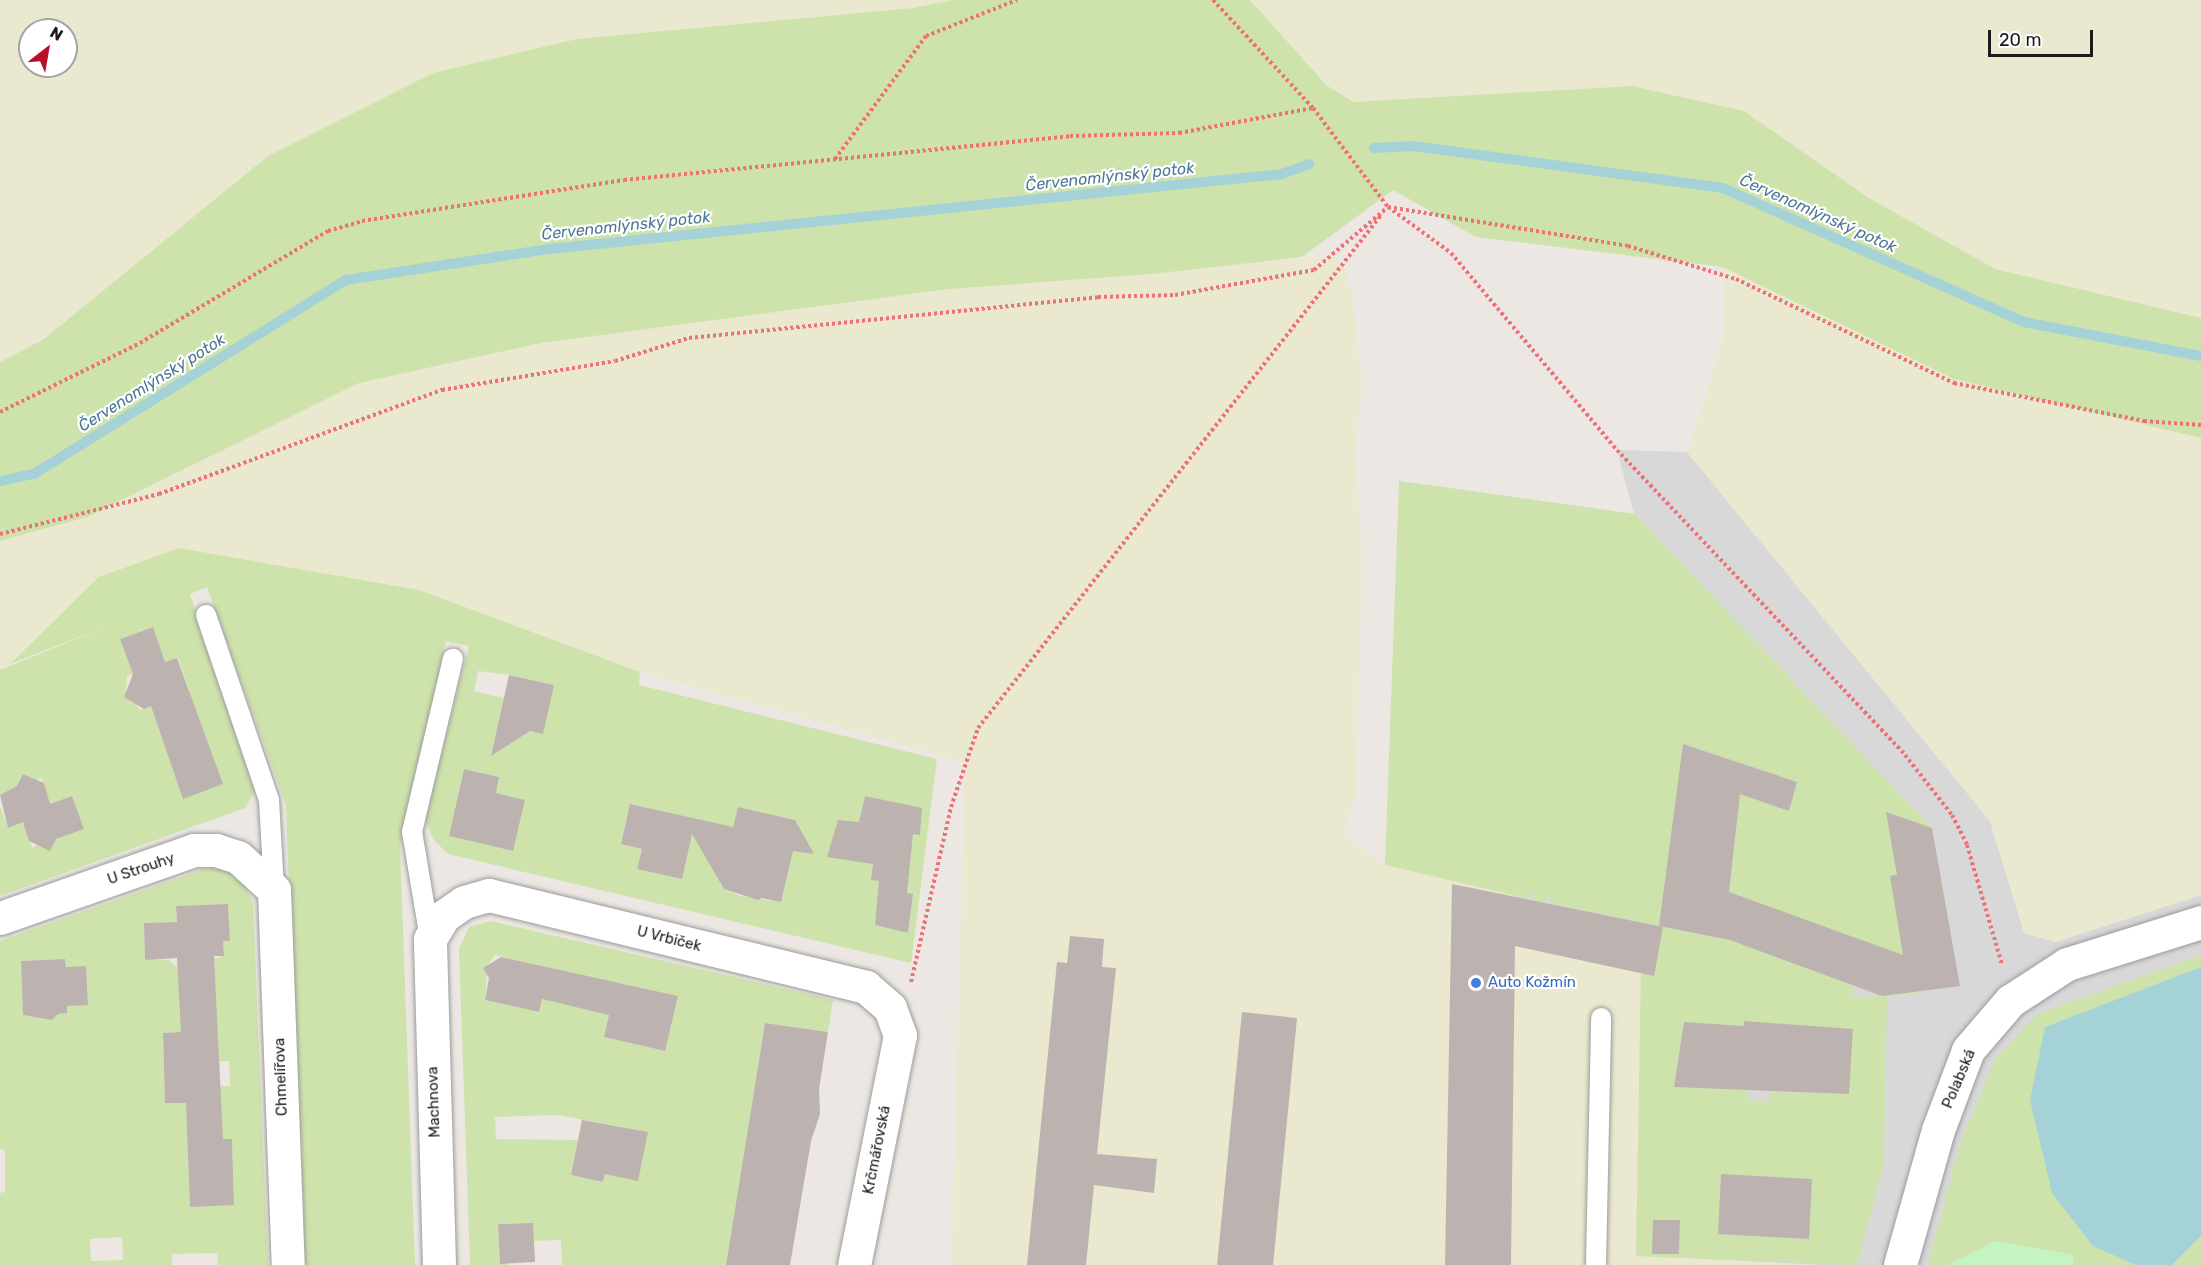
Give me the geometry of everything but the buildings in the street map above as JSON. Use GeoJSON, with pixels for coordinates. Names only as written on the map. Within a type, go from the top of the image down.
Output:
{"type":"FeatureCollection","features":[{"type":"Feature","properties":{"kind":"street","name":"U Strouhy"},"geometry":{"type":"LineString","coordinates":[[0,918],[194,850],[216,850],[238,857],[274,890]]}},
{"type":"Feature","properties":{"kind":"street","name":"Chmelířova"},"geometry":{"type":"LineString","coordinates":[[274,890],[288,1265]]}},
{"type":"Feature","properties":{"kind":"street","name":"U Vrbiček"},"geometry":{"type":"LineString","coordinates":[[430,939],[444,916],[464,902],[489,895],[866,987],[890,1008],[900,1035]]}},
{"type":"Feature","properties":{"kind":"street","name":"Polabská"},"geometry":{"type":"LineString","coordinates":[[1900,1265],[1938,1130],[1968,1050],[2010,1001],[2067,964],[2201,922]]}},
{"type":"Feature","properties":{"kind":"street","name":"Machnova"},"geometry":{"type":"LineString","coordinates":[[430,939],[439,1265]]}},
{"type":"Feature","properties":{"kind":"street","name":"Krčmářovská"},"geometry":{"type":"LineString","coordinates":[[854,1265],[900,1035]]}},
{"type":"Feature","properties":{"kind":"lane"},"geometry":{"type":"LineString","coordinates":[[206,615],[269,800],[274,890]]}},
{"type":"Feature","properties":{"kind":"lane"},"geometry":{"type":"LineString","coordinates":[[430,939],[412,832],[453,659]]}},
{"type":"Feature","properties":{"kind":"lane"},"geometry":{"type":"LineString","coordinates":[[1596,1265],[1601,1018]]}},
{"type":"Feature","properties":{"kind":"path"},"geometry":{"type":"LineString","coordinates":[[835,159],[926,36],[1017,0]]}},
{"type":"Feature","properties":{"kind":"path"},"geometry":{"type":"LineString","coordinates":[[1213,0],[1313,108],[1388,207],[1451,253],[1617,450],[1905,755],[1952,814],[1978,875],[2010,1001]]}},
{"type":"Feature","properties":{"kind":"path"},"geometry":{"type":"LineString","coordinates":[[0,412],[140,343],[328,231],[362,221],[624,180],[1070,136],[1179,133],[1313,108]]}},
{"type":"Feature","properties":{"kind":"path"},"geometry":{"type":"LineString","coordinates":[[900,1035],[951,807],[978,728],[1388,207]]}},
{"type":"Feature","properties":{"kind":"path"},"geometry":{"type":"LineString","coordinates":[[0,534],[159,494],[442,390],[615,361],[689,338],[1086,298],[1175,294],[1314,270],[1388,207],[1628,246],[1736,279],[1954,383],[2144,421],[2201,424]]}},
{"type":"Feature","properties":{"kind":"shaded area"},"geometry":{"type":"Polygon","coordinates":[[[0,0],[953,0],[913,8],[577,39],[0,362],[0,0]]]}},
{"type":"Feature","properties":{"kind":"shaded area"},"geometry":{"type":"Polygon","coordinates":[[[1250,0],[2201,0],[2201,318],[1995,269],[1869,198],[1744,111],[1632,86],[1353,102],[1326,85],[1250,0]]]}},
{"type":"Feature","properties":{"kind":"shaded area"},"geometry":{"type":"Polygon","coordinates":[[[1332,256],[1345,269],[1352,293],[1362,382],[1355,455],[1362,556],[1356,796],[1343,833],[1385,865],[1517,896],[1516,946],[1641,973],[1637,1256],[1819,1265],[952,1265],[965,762],[640,672],[419,590],[99,577],[10,664],[0,668],[0,541],[87,517],[359,383],[541,343],[949,289],[1332,256]]]}},
{"type":"Feature","properties":{"kind":"shaded area"},"geometry":{"type":"Polygon","coordinates":[[[1723,267],[1954,379],[2201,438],[2201,895],[2055,942],[2024,933],[1990,821],[1687,452],[1724,337],[1723,267]]]}},
{"type":"Feature","properties":{"kind":"shaded area"},"geometry":{"type":"Polygon","coordinates":[[[1617,450],[1687,452],[1990,821],[2024,932],[2055,942],[2201,895],[2201,1265],[1819,1265],[1636,1256],[1515,946],[1399,481],[1634,514],[1617,450]]]}},
{"type":"Feature","properties":{"kind":"green space"},"geometry":{"type":"Polygon","coordinates":[[[953,0],[1250,0],[1326,85],[1353,102],[1632,86],[1744,111],[1869,198],[1995,269],[2201,318],[2201,438],[1954,379],[1723,267],[1476,237],[1393,190],[1302,257],[1151,274],[949,289],[541,343],[359,383],[87,517],[0,541],[0,362],[44,339],[268,156],[433,73],[577,39],[913,8],[953,0]]]}},
{"type":"Feature","properties":{"kind":"green space"},"geometry":{"type":"Polygon","coordinates":[[[1399,481],[1635,514],[1932,828],[1887,812],[1918,994],[1887,996],[1884,1163],[1857,1265],[1636,1256],[1641,973],[1653,950],[1660,951],[1655,946],[1659,926],[1550,903],[1551,897],[1547,896],[1545,903],[1533,900],[1535,894],[1530,893],[1529,899],[1385,865],[1399,481]],[[1683,744],[1668,878],[1730,884],[1740,794],[1789,811],[1797,782],[1683,744]],[[1666,893],[1659,926],[1730,940],[1853,985],[1853,998],[1886,995],[1871,944],[1745,898],[1666,893]],[[1684,1022],[1674,1087],[1747,1090],[1747,1100],[1769,1101],[1770,1092],[1849,1094],[1852,1035],[1847,1034],[1847,1029],[1833,1034],[1833,1027],[1815,1033],[1815,1026],[1809,1026],[1808,1033],[1744,1022],[1743,1028],[1684,1022]],[[1721,1174],[1719,1234],[1808,1239],[1812,1179],[1721,1174]],[[1653,1220],[1652,1254],[1679,1254],[1680,1221],[1653,1220]]]}},
{"type":"Feature","properties":{"kind":"green space"},"geometry":{"type":"Polygon","coordinates":[[[179,548],[419,590],[640,672],[639,685],[937,759],[911,963],[448,854],[433,839],[425,819],[469,646],[446,641],[400,845],[415,1265],[303,1265],[286,805],[207,587],[190,594],[256,790],[245,808],[0,896],[0,806],[8,828],[23,822],[32,848],[38,845],[50,850],[56,839],[84,829],[72,796],[50,804],[42,778],[0,795],[0,670],[113,624],[10,664],[99,577],[179,548]],[[152,627],[120,639],[133,674],[127,676],[126,691],[140,710],[190,692],[178,658],[165,662],[152,627]],[[478,671],[474,691],[504,698],[554,685],[510,675],[478,671]],[[464,769],[449,836],[513,851],[525,800],[496,793],[499,777],[464,769]],[[865,796],[859,822],[837,824],[874,857],[871,880],[907,884],[913,833],[920,834],[922,809],[865,796]],[[630,804],[621,844],[642,849],[637,869],[682,879],[649,808],[630,804]],[[743,808],[737,812],[720,883],[724,889],[741,896],[776,901],[782,898],[798,826],[795,820],[743,808]],[[879,890],[875,925],[908,933],[913,894],[879,890]]]}},
{"type":"Feature","properties":{"kind":"green space"},"geometry":{"type":"Polygon","coordinates":[[[223,867],[242,880],[253,902],[268,1265],[218,1265],[217,1253],[172,1254],[172,1265],[0,1265],[0,1193],[5,1192],[5,1150],[0,1149],[0,941],[204,869],[223,867]],[[228,904],[176,906],[177,922],[144,923],[145,959],[169,960],[178,968],[224,956],[223,941],[230,940],[228,904]],[[65,959],[21,961],[23,1015],[52,1020],[58,1014],[67,1013],[67,1006],[88,1004],[86,967],[66,967],[65,959]],[[218,1031],[163,1033],[165,1103],[221,1102],[220,1086],[230,1086],[229,1061],[219,1061],[218,1031]],[[232,1139],[188,1140],[190,1206],[234,1205],[232,1139]],[[122,1237],[90,1239],[91,1261],[123,1260],[122,1237]]]}},
{"type":"Feature","properties":{"kind":"green space"},"geometry":{"type":"Polygon","coordinates":[[[491,921],[833,1000],[828,1032],[765,1023],[726,1265],[562,1265],[561,1240],[534,1241],[533,1223],[498,1224],[500,1263],[510,1265],[470,1265],[459,949],[469,927],[491,921]],[[495,955],[488,965],[485,1000],[539,1012],[542,999],[564,1004],[571,973],[495,955]],[[616,982],[604,1037],[665,1051],[677,996],[616,982]],[[558,1115],[495,1117],[496,1139],[578,1140],[571,1175],[603,1182],[605,1174],[638,1180],[647,1132],[558,1115]]]}},
{"type":"Feature","properties":{"kind":"green space"},"geometry":{"type":"Polygon","coordinates":[[[2201,955],[2201,967],[2045,1027],[2093,1246],[2136,1265],[2073,1265],[2073,1255],[1996,1241],[1948,1265],[1928,1265],[1959,1147],[1995,1060],[2037,1014],[2201,955]]]}},
{"type":"Feature","properties":{"kind":"green space"},"geometry":{"type":"Polygon","coordinates":[[[2201,1236],[2201,1265],[2172,1265],[2201,1236]]]}},
{"type":"Feature","properties":{"kind":"green space"},"geometry":{"type":"Polygon","coordinates":[[[1996,1241],[2074,1255],[2073,1265],[1948,1265],[1996,1241]]]}},
{"type":"Feature","properties":{"kind":"water"},"geometry":{"type":"Polygon","coordinates":[[[2201,967],[2201,1236],[2172,1265],[2136,1265],[2093,1246],[2052,1193],[2030,1100],[2045,1027],[2201,967]]]}},
{"type":"Feature","properties":{"kind":"waterway","name":"Červenomlýnský potok"},"geometry":{"type":"LineString","coordinates":[[1374,148],[1413,146],[1723,188],[2024,322],[2201,356]]}},
{"type":"Feature","properties":{"kind":"waterway","name":"Červenomlýnský potok"},"geometry":{"type":"LineString","coordinates":[[0,481],[34,474],[346,280],[549,249],[1282,174],[1309,164]]}},
{"type":"Feature","properties":{"kind":"place","name":"Auto Kožmín"},"geometry":{"type":"Point","coordinates":[1476,983]}}]}
